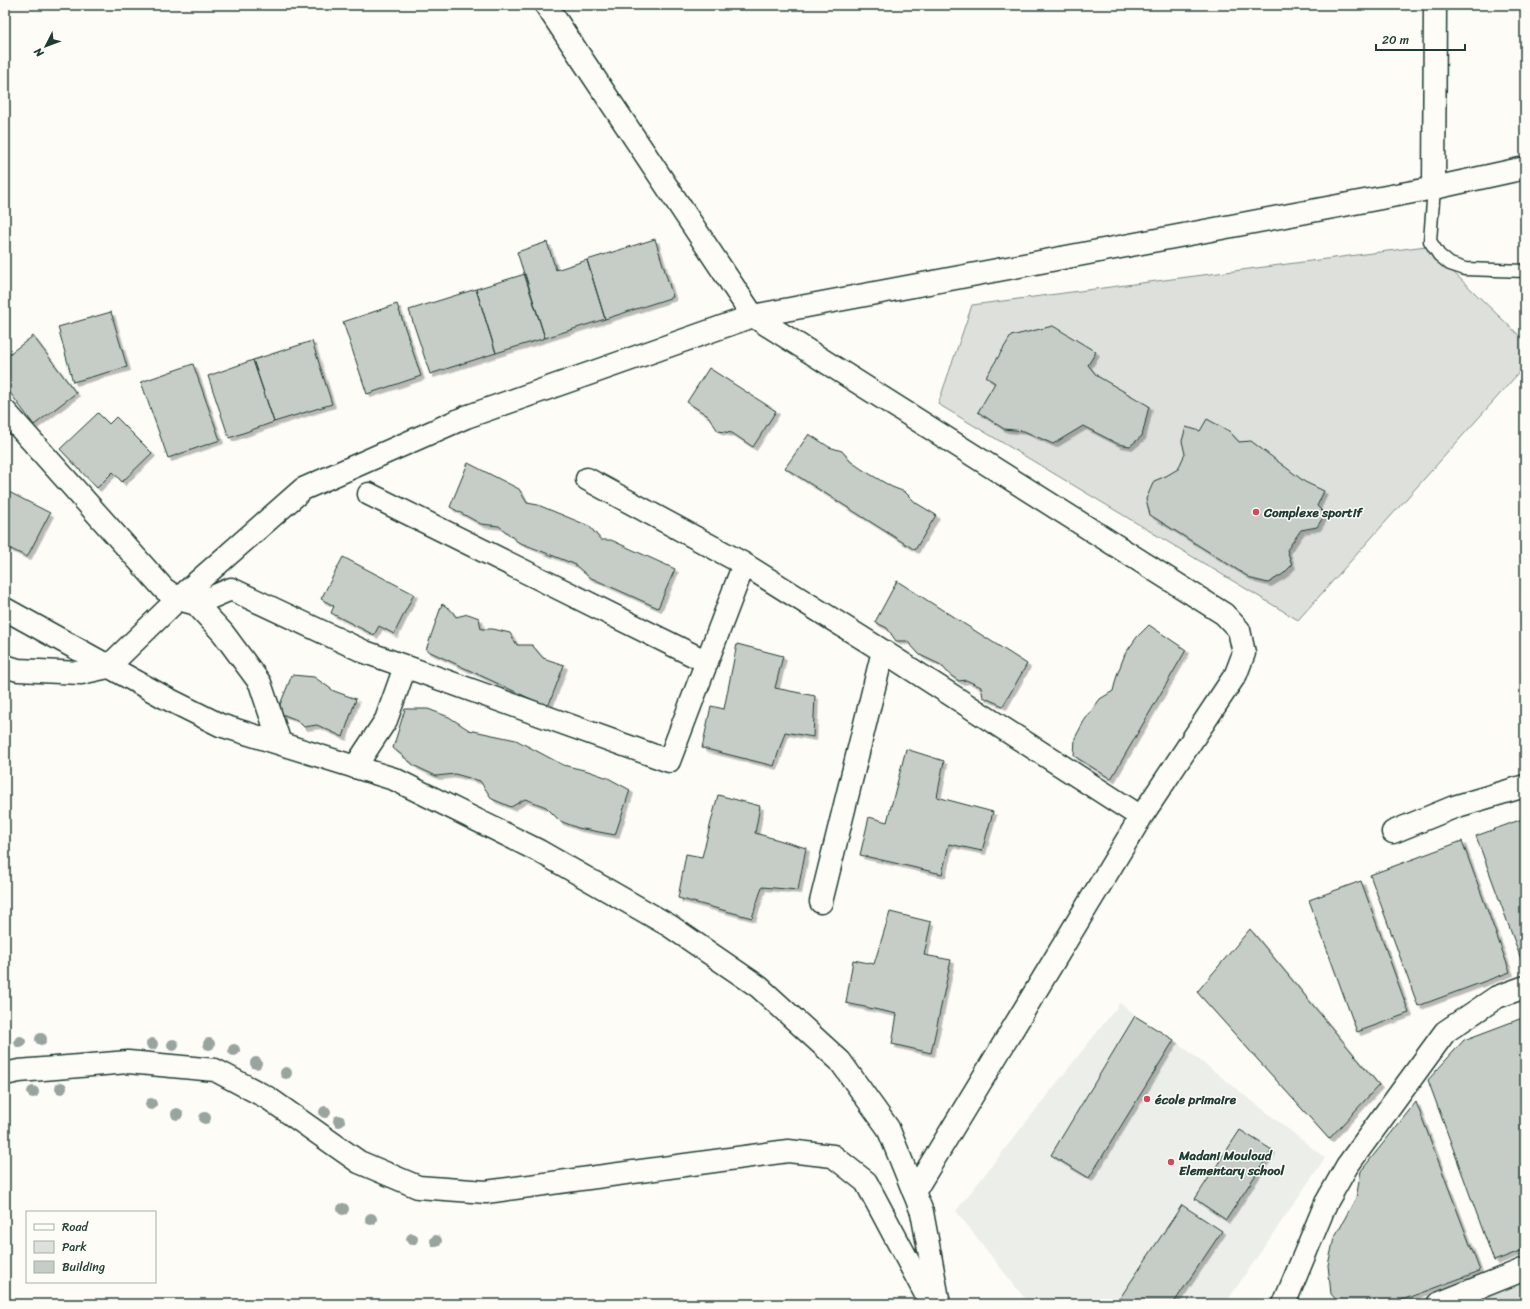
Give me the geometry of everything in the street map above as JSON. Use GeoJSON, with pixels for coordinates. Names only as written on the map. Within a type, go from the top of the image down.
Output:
{"type":"FeatureCollection","features":[{"type":"Feature","properties":{"kind":"street"},"geometry":{"type":"LineString","coordinates":[[546,5],[753,316],[1224,614],[1239,630],[1244,653],[1236,674],[1141,816],[914,1192]]}},
{"type":"Feature","properties":{"kind":"street"},"geometry":{"type":"LineString","coordinates":[[1434,5],[1434,188]]}},
{"type":"Feature","properties":{"kind":"street"},"geometry":{"type":"LineString","coordinates":[[5,666],[18,670],[81,673],[108,667],[187,601],[303,489],[466,416],[753,316],[1434,188],[1525,168]]}},
{"type":"Feature","properties":{"kind":"street"},"geometry":{"type":"LineString","coordinates":[[5,411],[164,589],[187,601],[223,634],[260,682],[280,743]]}},
{"type":"Feature","properties":{"kind":"street"},"geometry":{"type":"LineString","coordinates":[[587,479],[744,564],[1141,816]]}},
{"type":"Feature","properties":{"kind":"street"},"geometry":{"type":"LineString","coordinates":[[369,494],[707,662]]}},
{"type":"Feature","properties":{"kind":"street"},"geometry":{"type":"LineString","coordinates":[[187,601],[231,589],[365,652],[669,761],[744,564]]}},
{"type":"Feature","properties":{"kind":"street"},"geometry":{"type":"LineString","coordinates":[[5,608],[108,667],[164,697],[220,724],[394,779],[539,851],[670,926],[759,987],[840,1061],[888,1128],[922,1212],[939,1304]]}},
{"type":"Feature","properties":{"kind":"street"},"geometry":{"type":"LineString","coordinates":[[821,902],[883,651]]}},
{"type":"Feature","properties":{"kind":"street"},"geometry":{"type":"LineString","coordinates":[[355,767],[386,720],[405,667]]}},
{"type":"Feature","properties":{"kind":"street"},"geometry":{"type":"LineString","coordinates":[[1393,832],[1454,807],[1525,786]]}},
{"type":"Feature","properties":{"kind":"street"},"geometry":{"type":"LineString","coordinates":[[1284,1304],[1326,1203],[1347,1166],[1445,1032],[1497,997],[1525,987]]}},
{"type":"Feature","properties":{"kind":"street"},"geometry":{"type":"LineString","coordinates":[[5,1074],[19,1071],[128,1062],[215,1070],[268,1098],[359,1162],[418,1187],[486,1192],[788,1151],[833,1156],[866,1182],[931,1304]]}},
{"type":"Feature","properties":{"kind":"street"},"geometry":{"type":"LineString","coordinates":[[1438,1304],[1525,1269]]}},
{"type":"Feature","properties":{"kind":"lane"},"geometry":{"type":"LineString","coordinates":[[1434,188],[1430,241],[1439,255],[1450,264],[1465,269],[1525,272]]}},
{"type":"Feature","properties":{"kind":"shaded area","name":"école primaire"},"geometry":{"type":"Polygon","coordinates":[[[1120,1003],[1135,1016],[1174,1040],[1325,1158],[1225,1304],[1029,1304],[956,1211],[1120,1003]]]}},
{"type":"Feature","properties":{"kind":"green space","name":"Complexe sportif"},"geometry":{"type":"Polygon","coordinates":[[[1426,246],[1525,341],[1525,366],[1298,620],[938,404],[972,305],[1426,246]]]}},
{"type":"Feature","properties":{"kind":"green space"},"geometry":{"type":"Polygon","coordinates":[[[1525,1277],[1525,1304],[1459,1304],[1525,1277]]]}},
{"type":"Feature","properties":{"kind":"building"},"geometry":{"type":"Polygon","coordinates":[[[655,239],[673,297],[605,319],[587,260],[655,239]]]}},
{"type":"Feature","properties":{"kind":"building"},"geometry":{"type":"Polygon","coordinates":[[[547,242],[556,270],[587,260],[605,319],[545,338],[517,252],[547,242]]]}},
{"type":"Feature","properties":{"kind":"building"},"geometry":{"type":"Polygon","coordinates":[[[525,274],[545,338],[496,353],[476,289],[525,274]]]}},
{"type":"Feature","properties":{"kind":"building"},"geometry":{"type":"Polygon","coordinates":[[[476,289],[496,353],[430,374],[409,310],[476,289]]]}},
{"type":"Feature","properties":{"kind":"building"},"geometry":{"type":"Polygon","coordinates":[[[397,304],[421,376],[367,394],[343,322],[397,304]]]}},
{"type":"Feature","properties":{"kind":"building"},"geometry":{"type":"Polygon","coordinates":[[[111,312],[127,367],[73,382],[58,327],[111,312]]]}},
{"type":"Feature","properties":{"kind":"building"},"geometry":{"type":"Polygon","coordinates":[[[1053,326],[1096,352],[1088,365],[1097,376],[1149,406],[1142,436],[1130,446],[1118,444],[1083,426],[1053,444],[1024,431],[1004,429],[978,412],[995,383],[986,377],[1011,336],[1053,326]]]}},
{"type":"Feature","properties":{"kind":"building"},"geometry":{"type":"Polygon","coordinates":[[[33,336],[76,393],[34,425],[5,386],[5,357],[33,336]]]}},
{"type":"Feature","properties":{"kind":"building"},"geometry":{"type":"Polygon","coordinates":[[[312,341],[332,404],[274,422],[253,360],[312,341]]]}},
{"type":"Feature","properties":{"kind":"building"},"geometry":{"type":"Polygon","coordinates":[[[253,360],[274,422],[229,438],[208,376],[253,360]]]}},
{"type":"Feature","properties":{"kind":"building"},"geometry":{"type":"Polygon","coordinates":[[[193,364],[220,440],[168,458],[141,382],[193,364]]]}},
{"type":"Feature","properties":{"kind":"building"},"geometry":{"type":"Polygon","coordinates":[[[709,368],[776,411],[753,447],[732,433],[718,431],[708,416],[687,402],[709,368]]]}},
{"type":"Feature","properties":{"kind":"building"},"geometry":{"type":"Polygon","coordinates":[[[98,413],[109,424],[116,417],[152,453],[122,482],[113,472],[97,488],[60,449],[98,413]]]}},
{"type":"Feature","properties":{"kind":"building"},"geometry":{"type":"Polygon","coordinates":[[[1207,419],[1229,431],[1239,442],[1251,441],[1305,482],[1324,491],[1317,506],[1325,514],[1317,527],[1301,530],[1287,550],[1292,565],[1283,574],[1268,583],[1252,579],[1150,515],[1146,499],[1154,481],[1178,469],[1185,454],[1182,441],[1186,427],[1200,431],[1207,419]]]}},
{"type":"Feature","properties":{"kind":"building"},"geometry":{"type":"Polygon","coordinates":[[[809,434],[829,447],[842,451],[850,461],[863,470],[892,487],[905,492],[916,503],[936,515],[915,550],[785,468],[809,434]]]}},
{"type":"Feature","properties":{"kind":"building"},"geometry":{"type":"Polygon","coordinates":[[[468,463],[519,489],[527,503],[538,505],[589,526],[601,540],[611,540],[675,569],[658,608],[589,577],[574,564],[518,542],[499,526],[481,524],[450,507],[468,463]]]}},
{"type":"Feature","properties":{"kind":"building"},"geometry":{"type":"Polygon","coordinates":[[[5,490],[50,513],[27,557],[5,546],[5,490]]]}},
{"type":"Feature","properties":{"kind":"building"},"geometry":{"type":"Polygon","coordinates":[[[343,557],[414,594],[394,634],[379,626],[374,635],[331,613],[334,606],[321,599],[343,557]]]}},
{"type":"Feature","properties":{"kind":"building"},"geometry":{"type":"Polygon","coordinates":[[[897,581],[1027,664],[1003,706],[983,697],[981,687],[966,680],[959,681],[950,675],[941,665],[920,655],[907,641],[896,641],[887,628],[875,622],[897,581]]]}},
{"type":"Feature","properties":{"kind":"building"},"geometry":{"type":"Polygon","coordinates":[[[442,604],[450,609],[456,617],[468,614],[479,618],[481,629],[493,629],[510,633],[517,645],[532,645],[543,658],[564,665],[548,707],[426,650],[442,604]]]}},
{"type":"Feature","properties":{"kind":"building"},"geometry":{"type":"Polygon","coordinates":[[[1149,625],[1186,650],[1111,779],[1074,756],[1075,738],[1084,721],[1100,699],[1113,691],[1125,654],[1137,637],[1149,625]]]}},
{"type":"Feature","properties":{"kind":"building"},"geometry":{"type":"Polygon","coordinates":[[[737,644],[783,656],[775,688],[815,696],[813,737],[785,732],[774,766],[702,748],[711,706],[724,709],[737,644]]]}},
{"type":"Feature","properties":{"kind":"building"},"geometry":{"type":"Polygon","coordinates":[[[292,675],[314,677],[334,691],[356,699],[343,737],[317,725],[304,727],[297,720],[277,712],[292,675]]]}},
{"type":"Feature","properties":{"kind":"building"},"geometry":{"type":"Polygon","coordinates":[[[405,709],[428,709],[449,717],[469,730],[516,740],[563,765],[608,778],[630,790],[615,835],[578,828],[560,821],[546,807],[525,799],[511,807],[492,799],[480,781],[455,774],[436,776],[415,766],[393,748],[405,709]]]}},
{"type":"Feature","properties":{"kind":"building"},"geometry":{"type":"Polygon","coordinates":[[[906,749],[944,761],[937,797],[993,812],[982,851],[949,844],[942,874],[860,855],[869,817],[887,822],[906,749]]]}},
{"type":"Feature","properties":{"kind":"building"},"geometry":{"type":"Polygon","coordinates":[[[718,795],[760,806],[755,833],[806,848],[798,890],[762,887],[752,918],[678,898],[686,854],[702,857],[718,795]]]}},
{"type":"Feature","properties":{"kind":"building"},"geometry":{"type":"Polygon","coordinates":[[[1525,818],[1525,970],[1476,836],[1525,818]]]}},
{"type":"Feature","properties":{"kind":"building"},"geometry":{"type":"Polygon","coordinates":[[[1462,841],[1510,972],[1418,1006],[1370,875],[1462,841]]]}},
{"type":"Feature","properties":{"kind":"building"},"geometry":{"type":"Polygon","coordinates":[[[1361,881],[1409,1013],[1357,1032],[1309,900],[1361,881]]]}},
{"type":"Feature","properties":{"kind":"building"},"geometry":{"type":"Polygon","coordinates":[[[890,912],[931,922],[924,955],[951,960],[931,1053],[892,1044],[897,1014],[846,1003],[853,960],[874,964],[890,912]]]}},
{"type":"Feature","properties":{"kind":"building"},"geometry":{"type":"Polygon","coordinates":[[[1250,929],[1379,1085],[1329,1139],[1197,992],[1250,929]]]}},
{"type":"Feature","properties":{"kind":"building"},"geometry":{"type":"Polygon","coordinates":[[[1135,1016],[1174,1040],[1089,1178],[1051,1155],[1135,1016]]]}},
{"type":"Feature","properties":{"kind":"building"},"geometry":{"type":"Polygon","coordinates":[[[1525,1017],[1525,1249],[1494,1261],[1428,1080],[1464,1040],[1525,1017]]]}},
{"type":"Feature","properties":{"kind":"building"},"geometry":{"type":"Polygon","coordinates":[[[1416,1102],[1480,1271],[1391,1304],[1340,1304],[1331,1294],[1328,1265],[1334,1238],[1356,1198],[1361,1171],[1416,1102]]]}},
{"type":"Feature","properties":{"kind":"building"},"geometry":{"type":"Polygon","coordinates":[[[1240,1130],[1272,1150],[1226,1220],[1195,1199],[1240,1130]]]}},
{"type":"Feature","properties":{"kind":"building"},"geometry":{"type":"Polygon","coordinates":[[[1182,1205],[1222,1231],[1173,1304],[1116,1304],[1182,1205]]]}},
{"type":"Feature","properties":{"kind":"place","name":"Complexe sportif"},"geometry":{"type":"Point","coordinates":[1256,512]}},
{"type":"Feature","properties":{"kind":"place","name":"école primaire"},"geometry":{"type":"Point","coordinates":[1147,1099]}},
{"type":"Feature","properties":{"kind":"place","name":"Madani Mouloud Elementary school"},"geometry":{"type":"Point","coordinates":[1171,1162]}}]}
